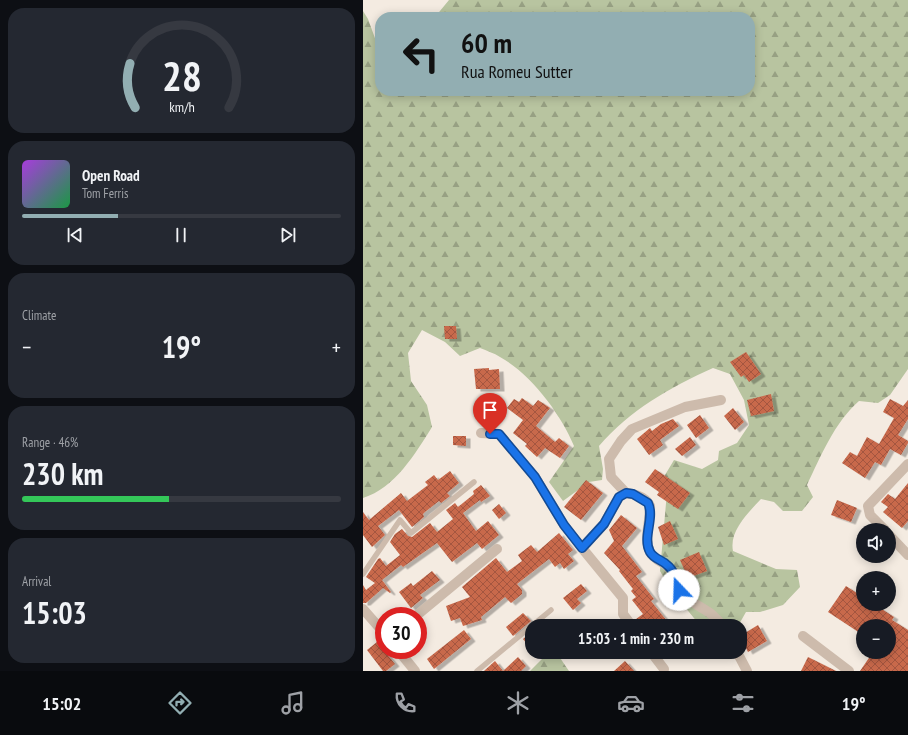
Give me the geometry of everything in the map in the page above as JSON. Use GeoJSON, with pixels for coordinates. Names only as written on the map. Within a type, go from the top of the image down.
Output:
{"type":"FeatureCollection","features":[{"type":"Feature","properties":{"kind":"street"},"geometry":{"type":"LineString","coordinates":[[718,619],[715,615],[685,598],[679,590],[674,574],[668,566],[656,559],[650,552],[648,540],[650,506],[639,497],[626,493],[611,477],[609,459],[631,430],[685,406],[721,400]]}},
{"type":"Feature","properties":{"kind":"street"},"geometry":{"type":"LineString","coordinates":[[481,433],[499,434],[535,477],[564,525],[623,598],[623,614],[627,619]]}},
{"type":"Feature","properties":{"kind":"street"},"geometry":{"type":"LineString","coordinates":[[878,523],[870,515],[867,506],[908,464]]}},
{"type":"Feature","properties":{"kind":"street"},"geometry":{"type":"LineString","coordinates":[[582,548],[604,524],[619,497],[626,493]]}},
{"type":"Feature","properties":{"kind":"street"},"geometry":{"type":"LineString","coordinates":[[896,542],[908,555]]}},
{"type":"Feature","properties":{"kind":"street"},"geometry":{"type":"LineString","coordinates":[[427,607],[497,549]]}},
{"type":"Feature","properties":{"kind":"street"},"geometry":{"type":"LineString","coordinates":[[363,609],[375,623]]}},
{"type":"Feature","properties":{"kind":"street"},"geometry":{"type":"LineString","coordinates":[[803,636],[847,670]]}},
{"type":"Feature","properties":{"kind":"street"},"geometry":{"type":"LineString","coordinates":[[405,659],[415,671]]}},
{"type":"Feature","properties":{"kind":"street"},"geometry":{"type":"LineString","coordinates":[[656,659],[664,669]]}},
{"type":"Feature","properties":{"kind":"street"},"geometry":{"type":"LineString","coordinates":[[741,659],[747,671]]}},
{"type":"Feature","properties":{"kind":"lane"},"geometry":{"type":"LineString","coordinates":[[363,574],[400,520],[411,533],[474,482]]}},
{"type":"Feature","properties":{"kind":"lane"},"geometry":{"type":"LineString","coordinates":[[477,671],[551,610]]}},
{"type":"Feature","properties":{"kind":"green space"},"geometry":{"type":"Polygon","coordinates":[[[449,0],[908,0],[908,369],[890,395],[878,403],[859,401],[842,419],[823,451],[807,485],[813,497],[802,511],[783,511],[774,502],[761,499],[745,516],[734,536],[733,551],[776,569],[797,570],[800,587],[783,605],[760,612],[746,612],[742,619],[695,619],[671,590],[660,571],[667,492],[665,475],[674,460],[702,469],[718,460],[719,451],[737,443],[749,425],[744,400],[730,374],[713,368],[666,392],[624,421],[599,446],[603,469],[602,480],[589,482],[563,501],[549,482],[574,446],[561,421],[544,396],[534,384],[512,364],[493,353],[480,348],[460,356],[445,342],[422,330],[408,353],[411,381],[427,405],[432,427],[419,448],[403,469],[385,486],[363,498],[363,11],[368,19],[375,38],[375,96],[755,96],[755,12],[439,12],[449,0]]]}},
{"type":"Feature","properties":{"kind":"green space"},"geometry":{"type":"Polygon","coordinates":[[[542,659],[561,659],[569,671],[530,671],[542,659]]]}},
{"type":"Feature","properties":{"kind":"building"},"geometry":{"type":"Polygon","coordinates":[[[444,326],[456,326],[457,339],[445,339],[444,326]]]}},
{"type":"Feature","properties":{"kind":"building"},"geometry":{"type":"Polygon","coordinates":[[[746,352],[761,374],[749,382],[744,375],[741,377],[730,362],[746,352]]]}},
{"type":"Feature","properties":{"kind":"building"},"geometry":{"type":"Polygon","coordinates":[[[489,368],[489,370],[499,369],[500,389],[476,389],[474,369],[489,368]]]}},
{"type":"Feature","properties":{"kind":"building"},"geometry":{"type":"Polygon","coordinates":[[[771,394],[774,411],[751,416],[747,400],[771,394]]]}},
{"type":"Feature","properties":{"kind":"building"},"geometry":{"type":"Polygon","coordinates":[[[522,398],[533,406],[538,400],[550,408],[536,426],[555,442],[559,438],[569,446],[560,458],[545,448],[537,457],[525,446],[527,444],[513,433],[523,420],[507,408],[514,399],[519,402],[522,398]]]}},
{"type":"Feature","properties":{"kind":"building"},"geometry":{"type":"Polygon","coordinates":[[[890,399],[903,406],[908,400],[908,419],[898,435],[908,441],[908,443],[901,455],[890,449],[881,465],[875,462],[865,478],[842,463],[850,452],[857,456],[867,437],[879,444],[894,418],[883,412],[890,399]]]}},
{"type":"Feature","properties":{"kind":"building"},"geometry":{"type":"Polygon","coordinates":[[[733,408],[744,422],[735,430],[724,416],[733,408]]]}},
{"type":"Feature","properties":{"kind":"building"},"geometry":{"type":"Polygon","coordinates":[[[700,415],[709,428],[696,438],[687,425],[700,415]]]}},
{"type":"Feature","properties":{"kind":"building"},"geometry":{"type":"Polygon","coordinates":[[[673,419],[679,426],[660,440],[663,445],[649,455],[637,439],[650,428],[652,431],[661,424],[673,419]]]}},
{"type":"Feature","properties":{"kind":"building"},"geometry":{"type":"Polygon","coordinates":[[[453,436],[466,436],[466,446],[453,445],[453,436]]]}},
{"type":"Feature","properties":{"kind":"building"},"geometry":{"type":"Polygon","coordinates":[[[690,437],[696,445],[682,456],[675,449],[690,437]]]}},
{"type":"Feature","properties":{"kind":"building"},"geometry":{"type":"Polygon","coordinates":[[[655,469],[690,493],[678,509],[657,495],[659,492],[645,482],[655,469]]]}},
{"type":"Feature","properties":{"kind":"building"},"geometry":{"type":"Polygon","coordinates":[[[450,471],[459,483],[447,493],[450,496],[441,503],[439,501],[425,512],[423,514],[424,517],[412,527],[399,510],[378,526],[385,535],[372,547],[363,535],[363,512],[369,520],[401,493],[407,501],[428,485],[425,482],[434,475],[438,480],[450,471]]]}},
{"type":"Feature","properties":{"kind":"building"},"geometry":{"type":"Polygon","coordinates":[[[586,480],[603,493],[581,520],[564,507],[586,480]]]}},
{"type":"Feature","properties":{"kind":"building"},"geometry":{"type":"Polygon","coordinates":[[[908,483],[908,521],[902,528],[883,512],[888,507],[881,502],[888,494],[895,499],[908,483]]]}},
{"type":"Feature","properties":{"kind":"building"},"geometry":{"type":"Polygon","coordinates":[[[481,485],[490,496],[481,502],[480,500],[463,513],[476,531],[488,521],[499,535],[482,549],[477,543],[452,562],[437,543],[403,567],[401,565],[382,580],[391,592],[390,593],[383,588],[366,603],[363,603],[363,585],[366,590],[375,583],[366,577],[378,559],[380,558],[386,566],[400,555],[390,542],[395,534],[402,529],[408,536],[412,537],[430,523],[437,532],[453,519],[446,510],[455,503],[458,507],[474,494],[473,491],[481,485]]]}},
{"type":"Feature","properties":{"kind":"building"},"geometry":{"type":"Polygon","coordinates":[[[837,500],[857,508],[851,522],[831,515],[837,500]]]}},
{"type":"Feature","properties":{"kind":"building"},"geometry":{"type":"Polygon","coordinates":[[[499,504],[506,513],[499,519],[492,510],[499,504]]]}},
{"type":"Feature","properties":{"kind":"building"},"geometry":{"type":"Polygon","coordinates":[[[621,515],[637,528],[622,546],[642,572],[636,576],[654,599],[651,601],[665,619],[636,619],[643,614],[632,600],[636,597],[631,591],[633,589],[619,571],[620,570],[604,553],[614,541],[609,530],[621,515]]]}},
{"type":"Feature","properties":{"kind":"building"},"geometry":{"type":"Polygon","coordinates":[[[670,521],[678,539],[664,545],[658,527],[670,521]]]}},
{"type":"Feature","properties":{"kind":"building"},"geometry":{"type":"Polygon","coordinates":[[[559,533],[573,550],[568,554],[574,561],[564,569],[560,563],[555,567],[549,559],[517,584],[522,590],[522,594],[511,603],[505,597],[481,617],[482,620],[463,626],[460,618],[451,621],[446,606],[470,597],[462,587],[496,558],[507,572],[522,561],[518,555],[531,545],[537,552],[559,533]]]}},
{"type":"Feature","properties":{"kind":"building"},"geometry":{"type":"Polygon","coordinates":[[[699,552],[707,571],[688,578],[680,560],[699,552]]]}},
{"type":"Feature","properties":{"kind":"building"},"geometry":{"type":"Polygon","coordinates":[[[432,571],[440,580],[420,595],[423,598],[410,607],[399,592],[411,583],[413,586],[432,571]]]}},
{"type":"Feature","properties":{"kind":"building"},"geometry":{"type":"Polygon","coordinates":[[[581,584],[587,591],[577,599],[581,603],[573,610],[563,598],[581,584]]]}},
{"type":"Feature","properties":{"kind":"building"},"geometry":{"type":"Polygon","coordinates":[[[846,586],[856,592],[856,611],[885,611],[894,617],[893,619],[856,619],[856,630],[828,612],[846,586]]]}},
{"type":"Feature","properties":{"kind":"building"},"geometry":{"type":"Polygon","coordinates":[[[523,613],[529,619],[525,619],[525,626],[513,636],[506,627],[523,613]]]}},
{"type":"Feature","properties":{"kind":"building"},"geometry":{"type":"Polygon","coordinates":[[[896,622],[908,630],[908,671],[860,671],[868,659],[896,659],[896,622]]]}},
{"type":"Feature","properties":{"kind":"building"},"geometry":{"type":"Polygon","coordinates":[[[758,625],[767,641],[748,652],[747,632],[758,625]]]}},
{"type":"Feature","properties":{"kind":"building"},"geometry":{"type":"Polygon","coordinates":[[[464,630],[471,639],[434,669],[427,659],[464,630]]]}},
{"type":"Feature","properties":{"kind":"building"},"geometry":{"type":"Polygon","coordinates":[[[375,644],[375,659],[391,659],[395,664],[386,671],[383,671],[367,650],[375,644]]]}},
{"type":"Feature","properties":{"kind":"building"},"geometry":{"type":"Polygon","coordinates":[[[518,657],[526,666],[521,671],[503,671],[518,657]]]}},
{"type":"Feature","properties":{"kind":"building"},"geometry":{"type":"Polygon","coordinates":[[[808,657],[836,671],[801,671],[808,657]]]}},
{"type":"Feature","properties":{"kind":"building"},"geometry":{"type":"Polygon","coordinates":[[[495,661],[503,671],[484,671],[495,661]]]}},
{"type":"Feature","properties":{"kind":"building"},"geometry":{"type":"Polygon","coordinates":[[[625,661],[634,671],[614,671],[625,661]]]}},
{"type":"Feature","properties":{"kind":"route"},"geometry":{"type":"LineString","coordinates":[[490,434],[499,434],[535,477],[564,525],[582,548],[604,524],[619,497],[626,493],[633,494],[645,500],[650,506],[648,540],[650,552],[656,559],[668,566],[674,574],[679,590]]}}]}
